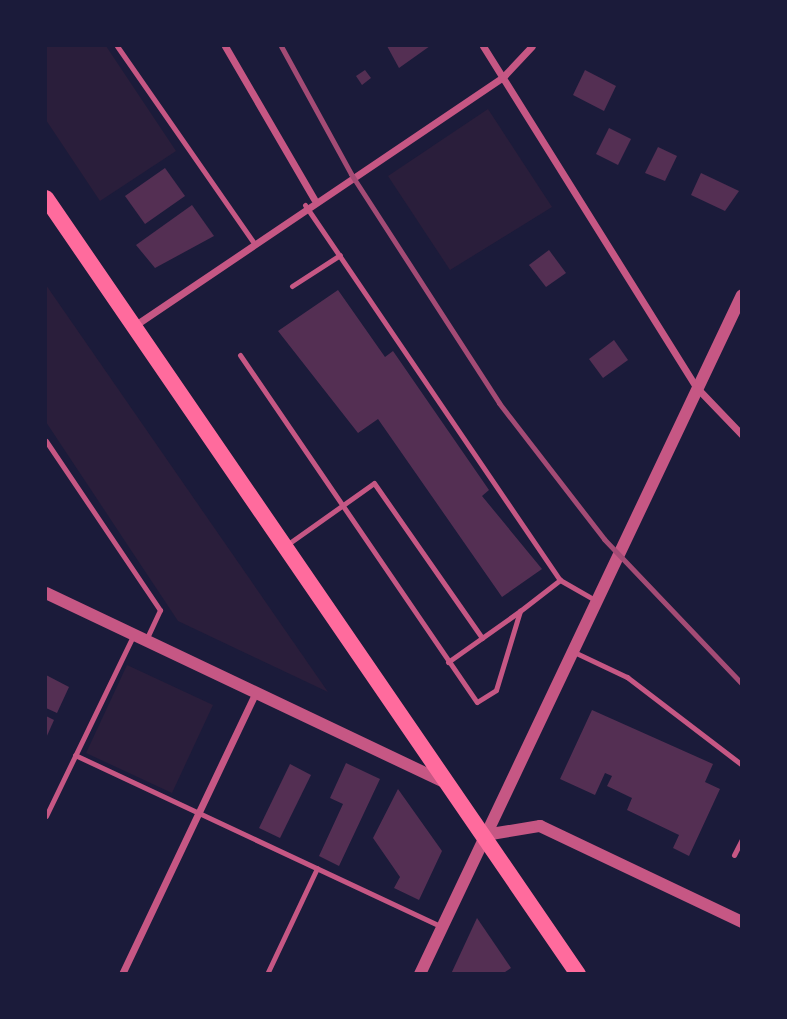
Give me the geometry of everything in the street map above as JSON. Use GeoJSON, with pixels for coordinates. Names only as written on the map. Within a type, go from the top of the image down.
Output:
{"type":"FeatureCollection","features":[{"type":"Feature","properties":{"kind":"main road"},"geometry":{"type":"LineString","coordinates":[[46,198],[578,974]]}},
{"type":"Feature","properties":{"kind":"street"},"geometry":{"type":"LineString","coordinates":[[226,46],[314,199]]}},
{"type":"Feature","properties":{"kind":"street"},"geometry":{"type":"LineString","coordinates":[[483,46],[697,388],[741,435]]}},
{"type":"Feature","properties":{"kind":"street"},"geometry":{"type":"LineString","coordinates":[[133,326],[304,205],[503,77],[532,46]]}},
{"type":"Feature","properties":{"kind":"street"},"geometry":{"type":"LineString","coordinates":[[420,974],[741,295]]}},
{"type":"Feature","properties":{"kind":"street"},"geometry":{"type":"LineString","coordinates":[[46,593],[448,783]]}},
{"type":"Feature","properties":{"kind":"street"},"geometry":{"type":"LineString","coordinates":[[122,974],[256,691]]}},
{"type":"Feature","properties":{"kind":"street"},"geometry":{"type":"LineString","coordinates":[[485,835],[540,826],[741,922]]}},
{"type":"Feature","properties":{"kind":"lane"},"geometry":{"type":"LineString","coordinates":[[117,46],[253,242]]}},
{"type":"Feature","properties":{"kind":"lane"},"geometry":{"type":"LineString","coordinates":[[304,205],[559,580],[595,600]]}},
{"type":"Feature","properties":{"kind":"lane"},"geometry":{"type":"LineString","coordinates":[[292,286],[340,256]]}},
{"type":"Feature","properties":{"kind":"lane"},"geometry":{"type":"LineString","coordinates":[[240,355],[477,702],[496,690],[520,611]]}},
{"type":"Feature","properties":{"kind":"lane"},"geometry":{"type":"LineString","coordinates":[[46,441],[160,610],[146,640]]}},
{"type":"Feature","properties":{"kind":"lane"},"geometry":{"type":"LineString","coordinates":[[286,546],[374,483],[482,638]]}},
{"type":"Feature","properties":{"kind":"lane"},"geometry":{"type":"LineString","coordinates":[[448,662],[559,580]]}},
{"type":"Feature","properties":{"kind":"lane"},"geometry":{"type":"LineString","coordinates":[[46,816],[134,634]]}},
{"type":"Feature","properties":{"kind":"lane"},"geometry":{"type":"LineString","coordinates":[[572,651],[627,677],[741,765]]}},
{"type":"Feature","properties":{"kind":"lane"},"geometry":{"type":"LineString","coordinates":[[75,755],[442,927]]}},
{"type":"Feature","properties":{"kind":"lane"},"geometry":{"type":"LineString","coordinates":[[734,855],[741,839]]}},
{"type":"Feature","properties":{"kind":"lane"},"geometry":{"type":"LineString","coordinates":[[267,974],[317,868]]}},
{"type":"Feature","properties":{"kind":"shaded area"},"geometry":{"type":"Polygon","coordinates":[[[46,46],[106,46],[176,151],[100,201],[46,120],[46,46]]]}},
{"type":"Feature","properties":{"kind":"shaded area"},"geometry":{"type":"Polygon","coordinates":[[[488,109],[552,207],[450,270],[388,176],[488,109]]]}},
{"type":"Feature","properties":{"kind":"shaded area"},"geometry":{"type":"Polygon","coordinates":[[[46,285],[328,692],[178,621],[46,422],[46,285]]]}},
{"type":"Feature","properties":{"kind":"shaded area"},"geometry":{"type":"Polygon","coordinates":[[[127,665],[213,705],[172,793],[86,753],[127,665]]]}},
{"type":"Feature","properties":{"kind":"building"},"geometry":{"type":"Polygon","coordinates":[[[387,46],[430,46],[399,68],[387,46]]]}},
{"type":"Feature","properties":{"kind":"building"},"geometry":{"type":"Polygon","coordinates":[[[365,70],[371,78],[362,85],[356,76],[365,70]]]}},
{"type":"Feature","properties":{"kind":"building"},"geometry":{"type":"Polygon","coordinates":[[[585,70],[616,86],[604,111],[573,95],[585,70]]]}},
{"type":"Feature","properties":{"kind":"building"},"geometry":{"type":"Polygon","coordinates":[[[609,128],[631,139],[618,165],[596,154],[609,128]]]}},
{"type":"Feature","properties":{"kind":"building"},"geometry":{"type":"Polygon","coordinates":[[[658,147],[677,156],[665,181],[645,173],[658,147]]]}},
{"type":"Feature","properties":{"kind":"building"},"geometry":{"type":"Polygon","coordinates":[[[165,168],[185,196],[145,224],[125,196],[165,168]]]}},
{"type":"Feature","properties":{"kind":"building"},"geometry":{"type":"Polygon","coordinates":[[[701,173],[739,191],[725,211],[691,195],[701,173]]]}},
{"type":"Feature","properties":{"kind":"building"},"geometry":{"type":"Polygon","coordinates":[[[192,205],[214,236],[155,268],[136,245],[192,205]]]}},
{"type":"Feature","properties":{"kind":"building"},"geometry":{"type":"Polygon","coordinates":[[[549,250],[566,273],[546,287],[529,265],[549,250]]]}},
{"type":"Feature","properties":{"kind":"building"},"geometry":{"type":"Polygon","coordinates":[[[338,290],[385,357],[393,351],[489,490],[482,496],[542,569],[502,597],[378,419],[358,433],[278,331],[338,290]]]}},
{"type":"Feature","properties":{"kind":"building"},"geometry":{"type":"Polygon","coordinates":[[[614,340],[628,360],[603,378],[589,359],[614,340]]]}},
{"type":"Feature","properties":{"kind":"building"},"geometry":{"type":"Polygon","coordinates":[[[46,675],[69,687],[57,713],[46,708],[46,675]]]}},
{"type":"Feature","properties":{"kind":"building"},"geometry":{"type":"Polygon","coordinates":[[[592,710],[713,764],[705,782],[720,789],[689,856],[673,848],[679,835],[627,810],[632,798],[607,786],[612,776],[605,773],[595,795],[560,779],[592,710]]]}},
{"type":"Feature","properties":{"kind":"building"},"geometry":{"type":"Polygon","coordinates":[[[46,716],[54,720],[46,738],[46,716]]]}},
{"type":"Feature","properties":{"kind":"building"},"geometry":{"type":"Polygon","coordinates":[[[346,763],[380,779],[339,866],[319,856],[343,804],[330,798],[346,763]]]}},
{"type":"Feature","properties":{"kind":"building"},"geometry":{"type":"Polygon","coordinates":[[[290,764],[311,775],[280,838],[259,828],[290,764]]]}},
{"type":"Feature","properties":{"kind":"building"},"geometry":{"type":"Polygon","coordinates":[[[398,789],[442,851],[419,900],[394,888],[400,877],[373,838],[398,789]]]}},
{"type":"Feature","properties":{"kind":"building"},"geometry":{"type":"Polygon","coordinates":[[[477,918],[511,968],[502,974],[451,974],[477,918]]]}},
{"type":"Feature","properties":{"kind":"railway"},"geometry":{"type":"LineString","coordinates":[[281,46],[351,174],[499,403],[604,539],[742,684]]}}]}
